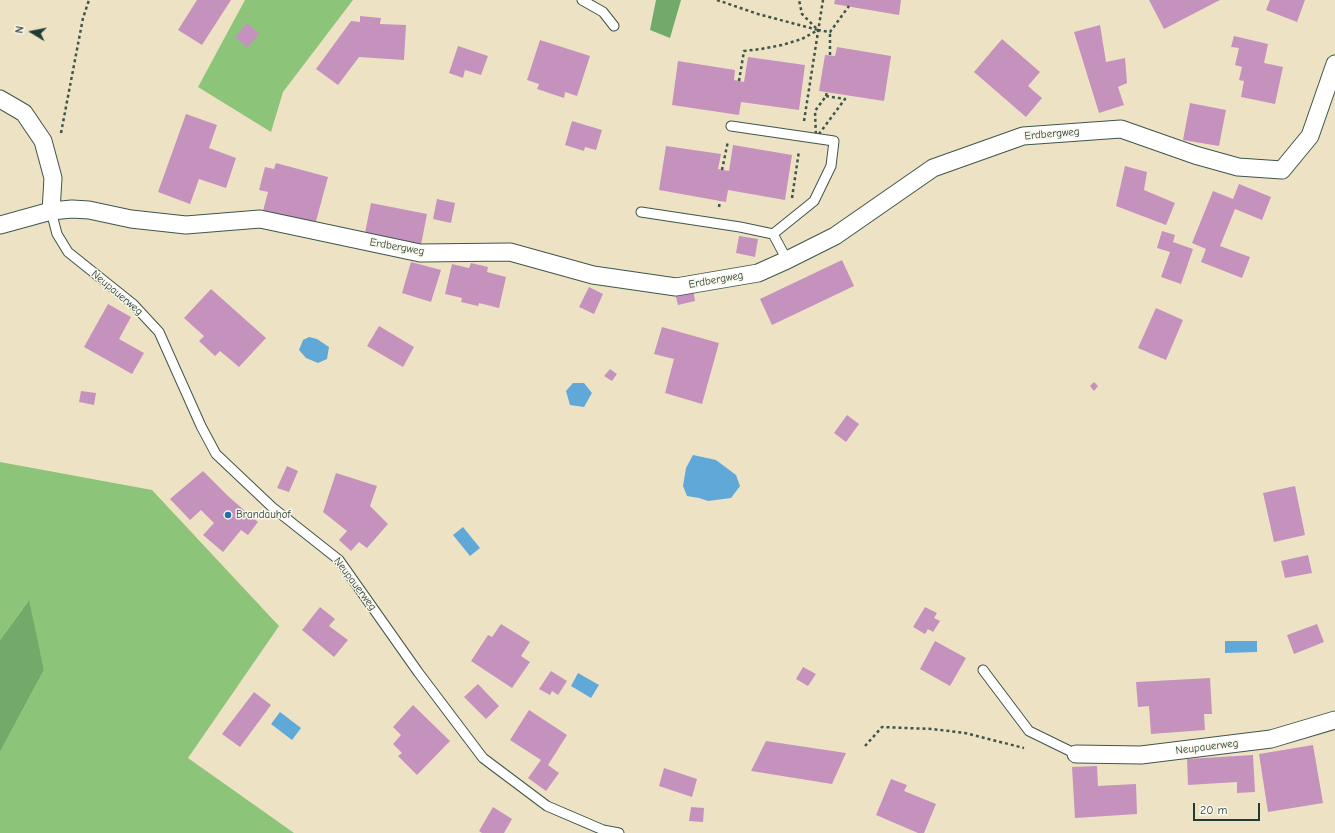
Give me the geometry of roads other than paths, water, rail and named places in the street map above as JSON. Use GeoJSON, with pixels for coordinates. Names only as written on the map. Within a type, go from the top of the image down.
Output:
{"type":"FeatureCollection","features":[{"type":"Feature","properties":{"kind":"street","name":"Erdbergweg"},"geometry":{"type":"LineString","coordinates":[[0,225],[50,211],[72,209],[89,210],[131,219],[186,225],[260,219],[420,253],[510,252],[593,275],[676,287],[758,273],[835,236],[933,168],[1023,136],[1121,129],[1195,155],[1238,166],[1282,170],[1310,136],[1335,64]]}},
{"type":"Feature","properties":{"kind":"street"},"geometry":{"type":"LineString","coordinates":[[0,99],[24,113],[43,141],[53,178],[50,211]]}},
{"type":"Feature","properties":{"kind":"street","name":"Neupauerweg"},"geometry":{"type":"LineString","coordinates":[[1076,754],[1141,755],[1272,738],[1335,720]]}},
{"type":"Feature","properties":{"kind":"lane"},"geometry":{"type":"LineString","coordinates":[[582,0],[603,12],[614,26]]}},
{"type":"Feature","properties":{"kind":"lane"},"geometry":{"type":"LineString","coordinates":[[731,126],[834,141],[831,166],[814,201],[773,234]]}},
{"type":"Feature","properties":{"kind":"lane","name":"Neupauerweg"},"geometry":{"type":"LineString","coordinates":[[50,211],[57,234],[68,252],[133,304],[159,332],[201,426],[216,454],[272,507],[339,560],[418,672],[483,758],[547,806],[603,830],[619,833]]}},
{"type":"Feature","properties":{"kind":"lane"},"geometry":{"type":"LineString","coordinates":[[641,212],[740,227],[773,234],[787,260]]}},
{"type":"Feature","properties":{"kind":"lane"},"geometry":{"type":"LineString","coordinates":[[983,670],[1029,731],[1076,754]]}},
{"type":"Feature","properties":{"kind":"water"},"geometry":{"type":"Polygon","coordinates":[[[309,337],[317,339],[329,347],[327,359],[318,363],[306,358],[299,350],[303,340],[309,337]]]}},
{"type":"Feature","properties":{"kind":"water"},"geometry":{"type":"Polygon","coordinates":[[[573,383],[584,383],[592,393],[584,407],[570,405],[566,391],[573,383]]]}},
{"type":"Feature","properties":{"kind":"water"},"geometry":{"type":"Polygon","coordinates":[[[693,455],[716,460],[736,475],[740,486],[731,498],[708,501],[687,496],[683,486],[686,468],[693,455]]]}},
{"type":"Feature","properties":{"kind":"water"},"geometry":{"type":"Polygon","coordinates":[[[463,527],[480,548],[470,556],[453,535],[463,527]]]}},
{"type":"Feature","properties":{"kind":"water"},"geometry":{"type":"Polygon","coordinates":[[[1225,641],[1257,641],[1257,652],[1225,653],[1225,641]]]}},
{"type":"Feature","properties":{"kind":"water"},"geometry":{"type":"Polygon","coordinates":[[[578,673],[599,685],[591,698],[571,686],[578,673]]]}},
{"type":"Feature","properties":{"kind":"water"},"geometry":{"type":"Polygon","coordinates":[[[280,712],[301,728],[292,740],[271,724],[280,712]]]}},
{"type":"Feature","properties":{"kind":"place","name":"Brandauhof"},"geometry":{"type":"Point","coordinates":[228,515]}}]}
